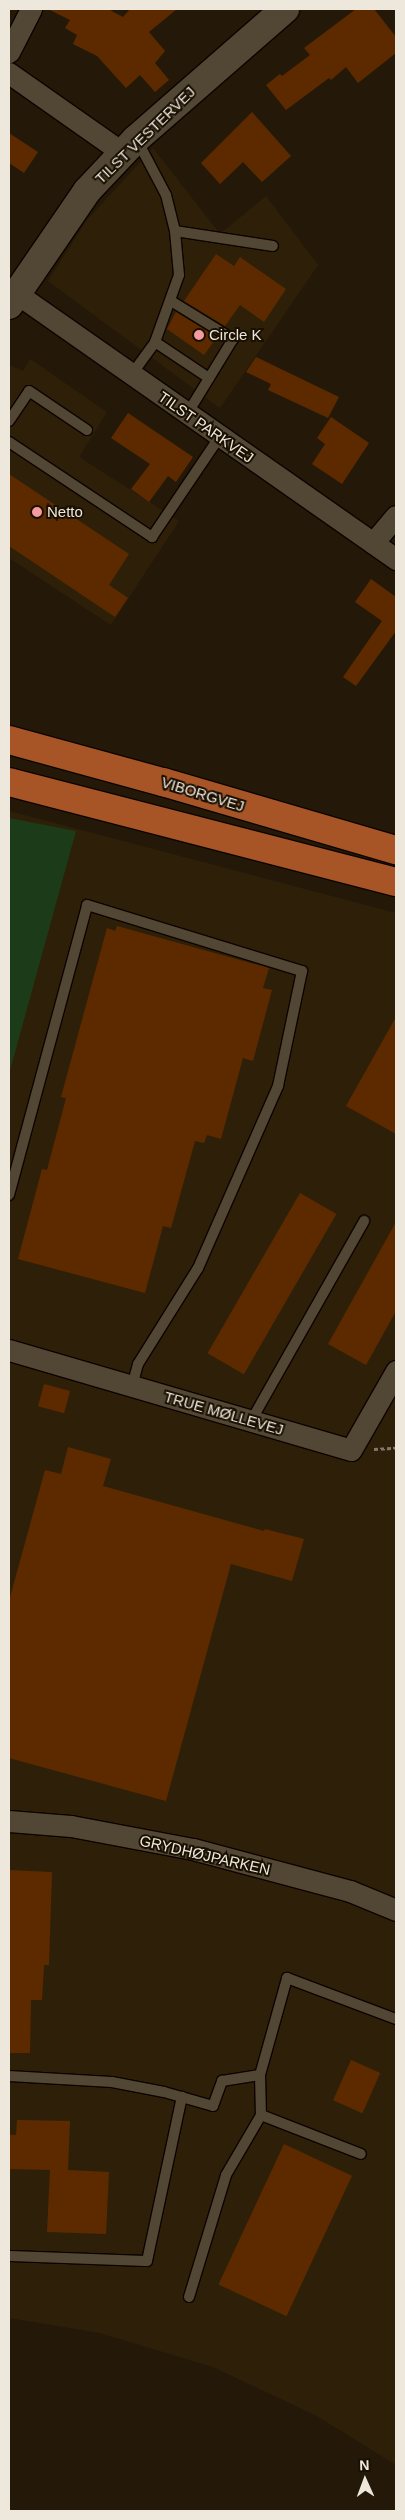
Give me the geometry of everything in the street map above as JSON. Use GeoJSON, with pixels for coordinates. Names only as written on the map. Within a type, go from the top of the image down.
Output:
{"type":"FeatureCollection","features":[{"type":"Feature","properties":{"kind":"main road","name":"VIBORGVEJ"},"geometry":{"type":"LineString","coordinates":[[9,740],[163,782],[396,850]]}},
{"type":"Feature","properties":{"kind":"main road"},"geometry":{"type":"LineString","coordinates":[[9,782],[396,882]]}},
{"type":"Feature","properties":{"kind":"street"},"geometry":{"type":"LineString","coordinates":[[9,52],[31,9]]}},
{"type":"Feature","properties":{"kind":"street","name":"TILST VESTERVEJ"},"geometry":{"type":"LineString","coordinates":[[11,296],[87,191],[130,146],[285,9]]}},
{"type":"Feature","properties":{"kind":"street"},"geometry":{"type":"LineString","coordinates":[[9,73],[130,146]]}},
{"type":"Feature","properties":{"kind":"street","name":"TILST PARKVEJ"},"geometry":{"type":"LineString","coordinates":[[11,296],[132,374],[396,559]]}},
{"type":"Feature","properties":{"kind":"street"},"geometry":{"type":"LineString","coordinates":[[373,544],[396,516]]}},
{"type":"Feature","properties":{"kind":"street","name":"TRUE MØLLEVEJ"},"geometry":{"type":"LineString","coordinates":[[9,1350],[351,1450],[396,1371]]}},
{"type":"Feature","properties":{"kind":"street","name":"GRYDHØJPARKEN"},"geometry":{"type":"LineString","coordinates":[[9,1821],[71,1826],[193,1849],[350,1891],[396,1910]]}},
{"type":"Feature","properties":{"kind":"lane"},"geometry":{"type":"LineString","coordinates":[[130,146],[166,195],[175,231],[179,275],[155,342],[132,374]]}},
{"type":"Feature","properties":{"kind":"lane"},"geometry":{"type":"LineString","coordinates":[[175,231],[273,246]]}},
{"type":"Feature","properties":{"kind":"lane"},"geometry":{"type":"LineString","coordinates":[[171,301],[234,338],[187,414]]}},
{"type":"Feature","properties":{"kind":"lane"},"geometry":{"type":"LineString","coordinates":[[155,342],[209,378]]}},
{"type":"Feature","properties":{"kind":"lane"},"geometry":{"type":"LineString","coordinates":[[9,421],[29,391],[87,430]]}},
{"type":"Feature","properties":{"kind":"lane"},"geometry":{"type":"LineString","coordinates":[[9,442],[152,537],[220,436]]}},
{"type":"Feature","properties":{"kind":"lane"},"geometry":{"type":"LineString","coordinates":[[9,1194],[87,905],[302,971],[278,1086],[198,1268],[138,1364],[132,1386]]}},
{"type":"Feature","properties":{"kind":"lane"},"geometry":{"type":"LineString","coordinates":[[251,1421],[364,1221]]}},
{"type":"Feature","properties":{"kind":"lane"},"geometry":{"type":"LineString","coordinates":[[189,2297],[226,2175],[261,2115],[260,2075],[287,1978],[396,2019]]}},
{"type":"Feature","properties":{"kind":"lane"},"geometry":{"type":"LineString","coordinates":[[9,2076],[112,2082],[182,2097],[213,2106],[222,2080],[260,2075]]}},
{"type":"Feature","properties":{"kind":"lane"},"geometry":{"type":"LineString","coordinates":[[9,2256],[147,2261],[182,2097]]}},
{"type":"Feature","properties":{"kind":"lane"},"geometry":{"type":"LineString","coordinates":[[261,2115],[361,2154]]}},
{"type":"Feature","properties":{"kind":"shaded area"},"geometry":{"type":"Polygon","coordinates":[[[153,148],[220,234],[266,196],[318,265],[220,408],[48,281],[87,220],[153,148]]]}},
{"type":"Feature","properties":{"kind":"shaded area"},"geometry":{"type":"Polygon","coordinates":[[[30,359],[107,412],[79,457],[179,521],[111,625],[9,558],[9,365],[23,371],[30,359]]]}},
{"type":"Feature","properties":{"kind":"shaded area"},"geometry":{"type":"Polygon","coordinates":[[[9,811],[396,913],[396,2465],[317,2416],[213,2367],[100,2333],[9,2318],[9,811]]]}},
{"type":"Feature","properties":{"kind":"green space"},"geometry":{"type":"Polygon","coordinates":[[[9,818],[76,831],[9,1074],[9,818]]]}},
{"type":"Feature","properties":{"kind":"building"},"geometry":{"type":"Polygon","coordinates":[[[48,9],[108,9],[123,17],[130,9],[177,9],[149,32],[165,51],[155,63],[169,80],[155,92],[140,75],[126,88],[97,56],[73,44],[77,35],[65,28],[70,20],[48,9]]]}},
{"type":"Feature","properties":{"kind":"building"},"geometry":{"type":"Polygon","coordinates":[[[356,9],[374,9],[396,37],[396,53],[358,83],[346,67],[331,80],[329,78],[286,110],[266,85],[280,74],[282,76],[310,55],[304,48],[356,9]]]}},
{"type":"Feature","properties":{"kind":"building"},"geometry":{"type":"Polygon","coordinates":[[[252,112],[291,156],[262,182],[243,162],[220,184],[201,163],[252,112]]]}},
{"type":"Feature","properties":{"kind":"building"},"geometry":{"type":"Polygon","coordinates":[[[9,133],[38,152],[24,173],[9,163],[9,133]]]}},
{"type":"Feature","properties":{"kind":"building"},"geometry":{"type":"Polygon","coordinates":[[[216,254],[234,266],[240,257],[286,289],[264,322],[240,305],[225,326],[184,301],[216,254]]]}},
{"type":"Feature","properties":{"kind":"building"},"geometry":{"type":"Polygon","coordinates":[[[176,312],[217,337],[204,355],[167,329],[176,312]]]}},
{"type":"Feature","properties":{"kind":"building"},"geometry":{"type":"Polygon","coordinates":[[[256,357],[339,397],[328,418],[268,390],[271,384],[246,372],[256,357]]]}},
{"type":"Feature","properties":{"kind":"building"},"geometry":{"type":"Polygon","coordinates":[[[128,413],[193,457],[176,482],[168,476],[149,502],[131,489],[150,464],[111,438],[128,413]]]}},
{"type":"Feature","properties":{"kind":"building"},"geometry":{"type":"Polygon","coordinates":[[[331,417],[369,443],[342,484],[312,464],[325,444],[317,438],[331,417]]]}},
{"type":"Feature","properties":{"kind":"building","name":"Netto"},"geometry":{"type":"Polygon","coordinates":[[[9,474],[129,554],[109,585],[128,598],[115,617],[9,546],[9,474]]]}},
{"type":"Feature","properties":{"kind":"building"},"geometry":{"type":"Polygon","coordinates":[[[371,579],[396,597],[396,631],[356,686],[343,677],[382,621],[355,602],[371,579]]]}},
{"type":"Feature","properties":{"kind":"building"},"geometry":{"type":"Polygon","coordinates":[[[117,926],[269,968],[263,988],[272,990],[253,1061],[243,1058],[221,1139],[207,1135],[204,1143],[195,1141],[171,1228],[163,1226],[145,1293],[18,1259],[42,1169],[47,1170],[66,1098],[61,1097],[107,928],[115,931],[117,926]]]}},
{"type":"Feature","properties":{"kind":"building"},"geometry":{"type":"Polygon","coordinates":[[[396,1017],[396,1134],[346,1106],[396,1017]]]}},
{"type":"Feature","properties":{"kind":"building"},"geometry":{"type":"Polygon","coordinates":[[[300,1193],[336,1214],[244,1374],[208,1353],[300,1193]]]}},
{"type":"Feature","properties":{"kind":"building"},"geometry":{"type":"Polygon","coordinates":[[[396,1222],[396,1311],[366,1365],[328,1344],[396,1222]]]}},
{"type":"Feature","properties":{"kind":"building"},"geometry":{"type":"Polygon","coordinates":[[[44,1384],[70,1391],[64,1413],[38,1406],[44,1384]]]}},
{"type":"Feature","properties":{"kind":"building"},"geometry":{"type":"Polygon","coordinates":[[[68,1447],[111,1459],[103,1486],[264,1531],[265,1529],[304,1539],[292,1581],[231,1564],[166,1801],[9,1758],[9,1601],[45,1470],[61,1474],[68,1447]]]}},
{"type":"Feature","properties":{"kind":"building"},"geometry":{"type":"Polygon","coordinates":[[[9,1870],[52,1872],[49,1965],[44,1965],[42,2000],[31,2000],[30,2053],[9,2053],[9,1870]]]}},
{"type":"Feature","properties":{"kind":"building"},"geometry":{"type":"Polygon","coordinates":[[[351,2060],[380,2073],[362,2113],[333,2100],[351,2060]]]}},
{"type":"Feature","properties":{"kind":"building"},"geometry":{"type":"Polygon","coordinates":[[[17,2120],[70,2121],[68,2170],[109,2172],[106,2234],[47,2232],[50,2170],[9,2169],[9,2135],[16,2135],[17,2120]]]}},
{"type":"Feature","properties":{"kind":"building"},"geometry":{"type":"Polygon","coordinates":[[[284,2144],[352,2176],[286,2316],[218,2284],[284,2144]]]}},
{"type":"Feature","properties":{"kind":"place","name":"Circle K"},"geometry":{"type":"Point","coordinates":[199,335]}},
{"type":"Feature","properties":{"kind":"place","name":"Netto"},"geometry":{"type":"Point","coordinates":[37,512]}}]}
